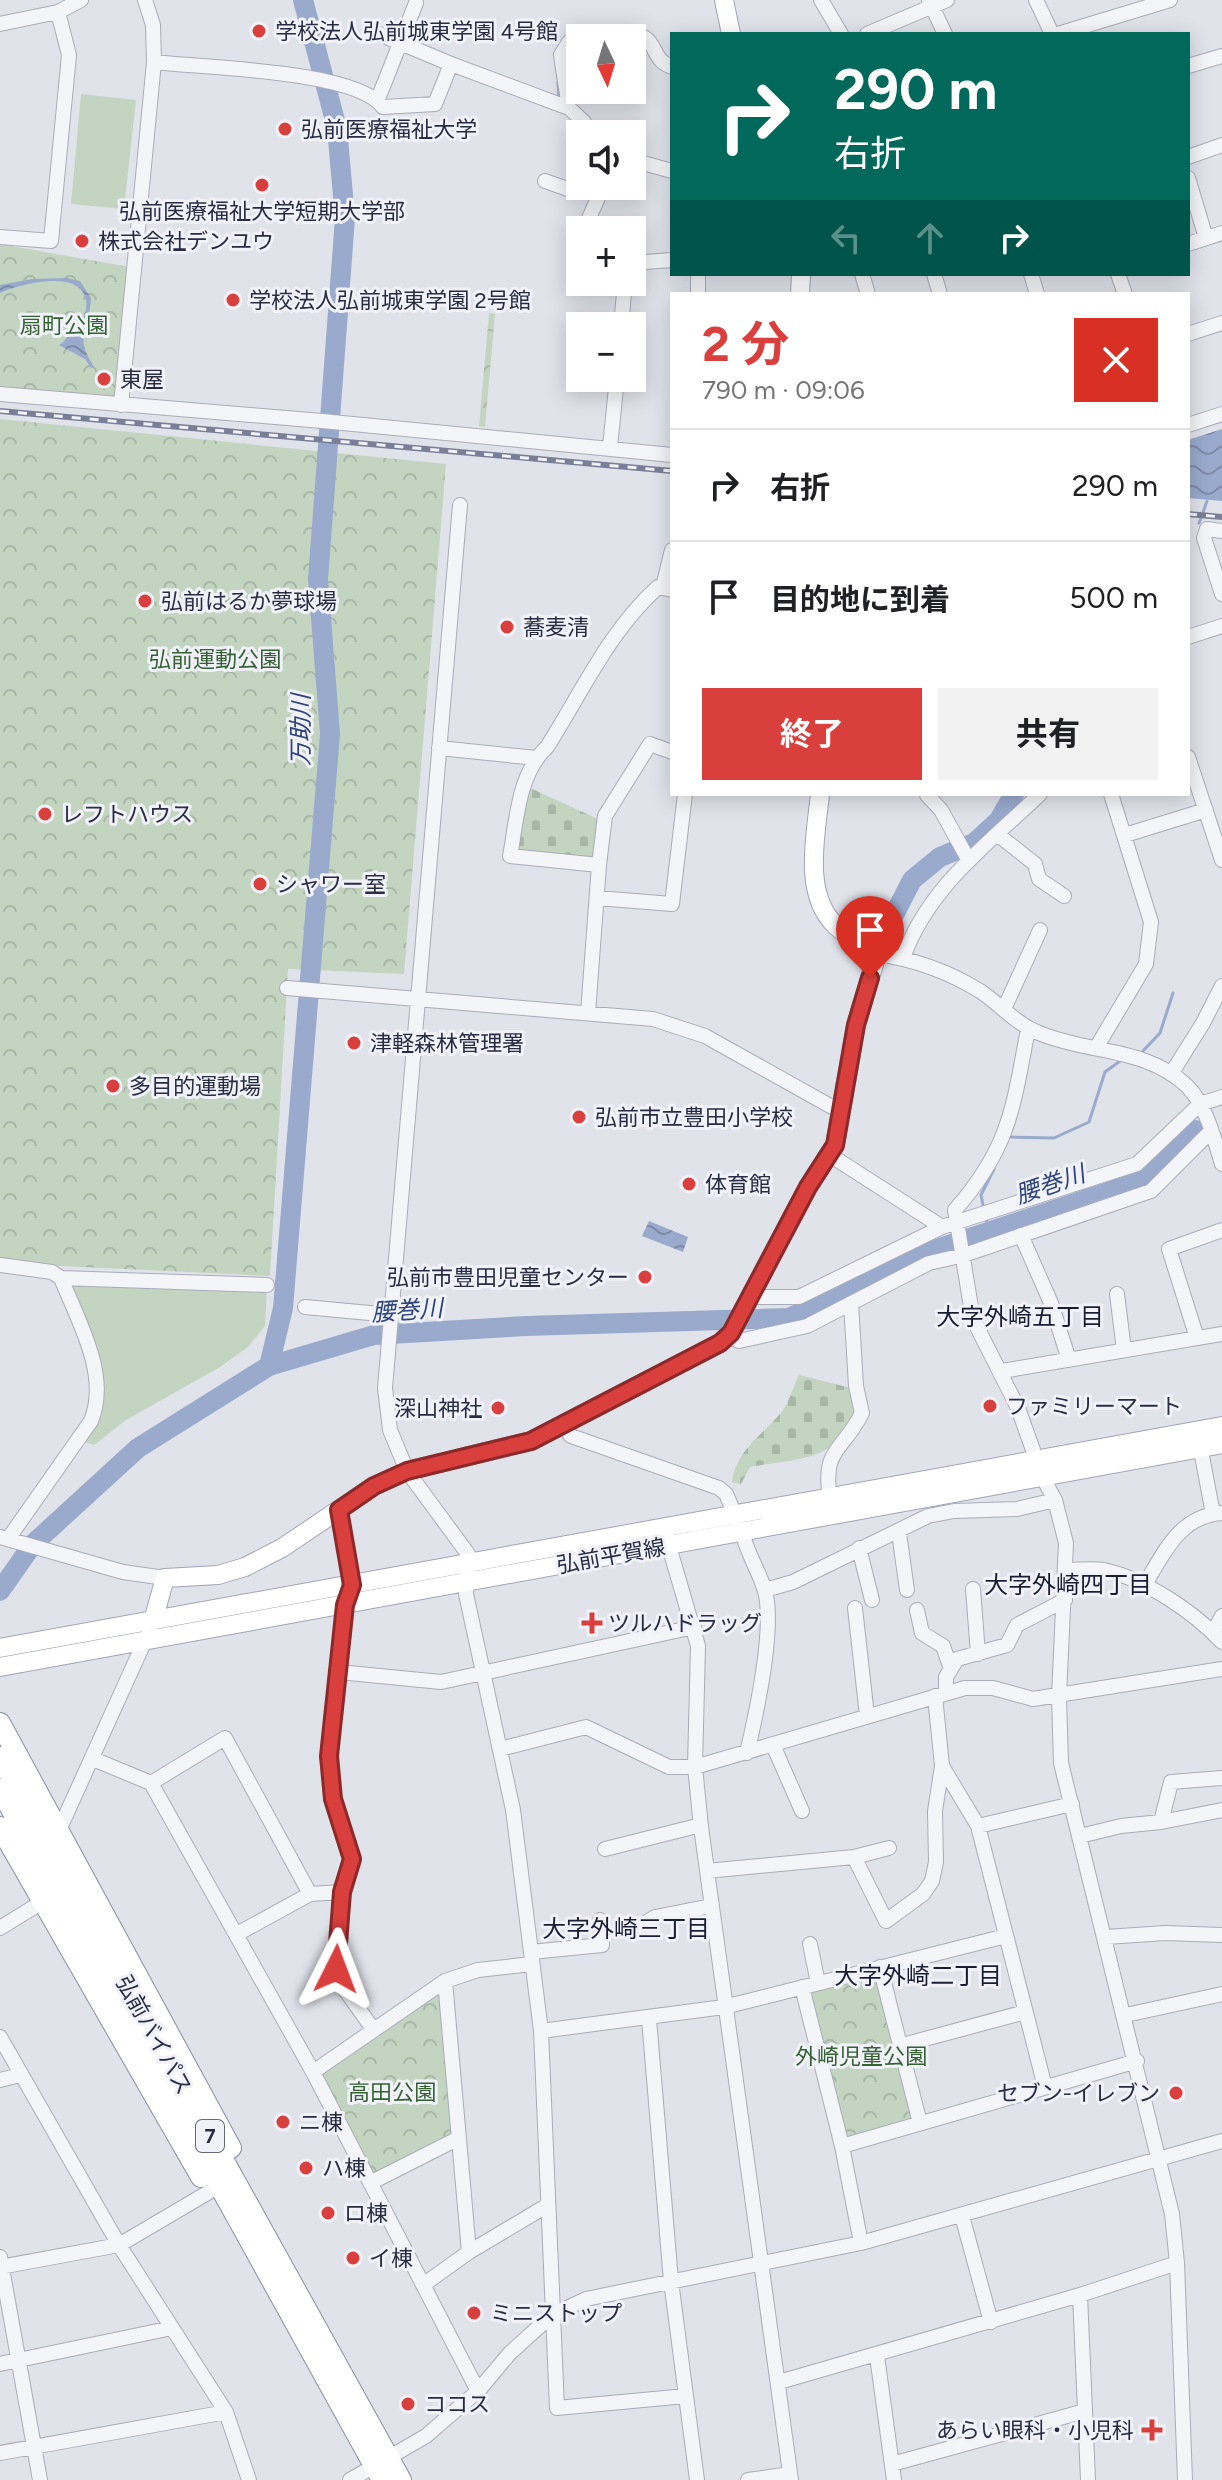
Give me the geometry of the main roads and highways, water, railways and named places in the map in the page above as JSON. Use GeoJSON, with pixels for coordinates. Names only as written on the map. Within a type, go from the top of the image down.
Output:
{"type":"FeatureCollection","features":[{"type":"Feature","properties":{"kind":"highway","name":"7"},"geometry":{"type":"LineString","coordinates":[[0,1723],[219,2123],[310,2314]]}},
{"type":"Feature","properties":{"kind":"highway","name":"弘前バイパス"},"geometry":{"type":"LineString","coordinates":[[0,1757],[16,1820],[310,2314],[382,2469]]}},
{"type":"Feature","properties":{"kind":"highway","name":"弘前バイパス"},"geometry":{"type":"LineString","coordinates":[[0,1789],[382,2469],[401,2480]]}},
{"type":"Feature","properties":{"kind":"highway","name":"7"},"geometry":{"type":"LineString","coordinates":[[16,1820],[42,1902],[209,2192],[306,2338]]}},
{"type":"Feature","properties":{"kind":"main road"},"geometry":{"type":"LineString","coordinates":[[724,0],[731,32]]}},
{"type":"Feature","properties":{"kind":"main road"},"geometry":{"type":"LineString","coordinates":[[153,1621],[165,1578],[218,1575],[245,1567],[282,1548],[374,1486],[407,1471],[503,1450],[563,1425],[730,1334],[808,1187],[830,1155],[856,1025],[877,954],[836,926],[818,899],[815,854],[820,796]]}},
{"type":"Feature","properties":{"kind":"main road","name":"弘前平賀線"},"geometry":{"type":"LineString","coordinates":[[0,1667],[345,1605],[470,1573],[1199,1439],[1222,1426]]}},
{"type":"Feature","properties":{"kind":"main road","name":"弘前平賀線"},"geometry":{"type":"LineString","coordinates":[[1199,1439],[1222,1444]]}},
{"type":"Feature","properties":{"kind":"main road","name":"弘前平賀線"},"geometry":{"type":"LineString","coordinates":[[739,1524],[830,1499],[1040,1469]]}},
{"type":"Feature","properties":{"kind":"main road","name":"弘前平賀線"},"geometry":{"type":"LineString","coordinates":[[0,1648],[352,1585],[470,1573]]}},
{"type":"Feature","properties":{"kind":"water"},"geometry":{"type":"Polygon","coordinates":[[[67,278],[80,281],[91,298],[83,339],[94,367],[91,368],[85,359],[59,345],[85,312],[86,300],[81,290],[73,284],[48,281],[0,293],[0,285],[32,279],[67,278]]]}},
{"type":"Feature","properties":{"kind":"water"},"geometry":{"type":"Polygon","coordinates":[[[1222,429],[1222,501],[1190,498],[1190,439],[1222,429]]]}},
{"type":"Feature","properties":{"kind":"water"},"geometry":{"type":"Polygon","coordinates":[[[649,1221],[688,1237],[683,1252],[642,1236],[649,1221]]]}},
{"type":"Feature","properties":{"kind":"waterway","name":"万助川"},"geometry":{"type":"LineString","coordinates":[[269,1366],[283,1308],[330,734],[318,579],[345,218],[337,128],[303,0]]}},
{"type":"Feature","properties":{"kind":"waterway"},"geometry":{"type":"LineString","coordinates":[[558,82],[559,98]]}},
{"type":"Feature","properties":{"kind":"waterway"},"geometry":{"type":"LineString","coordinates":[[1199,523],[1207,501]]}},
{"type":"Feature","properties":{"kind":"waterway"},"geometry":{"type":"LineString","coordinates":[[879,944],[912,880],[940,857],[974,843],[999,820],[1013,796]]}},
{"type":"Feature","properties":{"kind":"waterway"},"geometry":{"type":"LineString","coordinates":[[1143,1051],[1160,1033],[1173,993]]}},
{"type":"Feature","properties":{"kind":"waterway"},"geometry":{"type":"LineString","coordinates":[[1009,1137],[1054,1138],[1089,1122],[1105,1072],[1120,1061]]}},
{"type":"Feature","properties":{"kind":"waterway","name":"腰巻川"},"geometry":{"type":"LineString","coordinates":[[0,1591],[33,1544],[138,1448],[269,1366],[374,1335],[526,1326],[788,1318],[838,1298],[919,1255],[1147,1179],[1196,1130]]}},
{"type":"Feature","properties":{"kind":"waterway"},"geometry":{"type":"LineString","coordinates":[[984,1210],[981,1195],[994,1169]]}},
{"type":"Feature","properties":{"kind":"waterway"},"geometry":{"type":"LineString","coordinates":[[986,1218],[989,1232]]}},
{"type":"Feature","properties":{"kind":"railway"},"geometry":{"type":"LineString","coordinates":[[0,411],[670,471]]}},
{"type":"Feature","properties":{"kind":"railway"},"geometry":{"type":"LineString","coordinates":[[1190,514],[1222,517]]}},
{"type":"Feature","properties":{"kind":"place","name":"学校法人弘前城東学園 4号館"},"geometry":{"type":"Point","coordinates":[259,31]}},
{"type":"Feature","properties":{"kind":"place","name":"弘前医療福祉大学"},"geometry":{"type":"Point","coordinates":[285,129]}},
{"type":"Feature","properties":{"kind":"place","name":"弘前医療福祉大学短期大学部"},"geometry":{"type":"Point","coordinates":[262,185]}},
{"type":"Feature","properties":{"kind":"place","name":"株式会社デンユウ"},"geometry":{"type":"Point","coordinates":[82,241]}},
{"type":"Feature","properties":{"kind":"place","name":"学校法人弘前城東学園 2号館"},"geometry":{"type":"Point","coordinates":[233,300]}},
{"type":"Feature","properties":{"kind":"place","name":"東屋"},"geometry":{"type":"Point","coordinates":[104,379]}},
{"type":"Feature","properties":{"kind":"place","name":"弘前はるか夢球場"},"geometry":{"type":"Point","coordinates":[145,601]}},
{"type":"Feature","properties":{"kind":"place","name":"蕎麦清"},"geometry":{"type":"Point","coordinates":[507,627]}},
{"type":"Feature","properties":{"kind":"place","name":"レフトハウス"},"geometry":{"type":"Point","coordinates":[45,814]}},
{"type":"Feature","properties":{"kind":"place","name":"シャワー室"},"geometry":{"type":"Point","coordinates":[260,884]}},
{"type":"Feature","properties":{"kind":"place","name":"津軽森林管理署"},"geometry":{"type":"Point","coordinates":[354,1043]}},
{"type":"Feature","properties":{"kind":"place","name":"多目的運動場"},"geometry":{"type":"Point","coordinates":[113,1086]}},
{"type":"Feature","properties":{"kind":"place","name":"弘前市立豊田小学校"},"geometry":{"type":"Point","coordinates":[579,1117]}},
{"type":"Feature","properties":{"kind":"place","name":"体育館"},"geometry":{"type":"Point","coordinates":[689,1184]}},
{"type":"Feature","properties":{"kind":"place","name":"弘前市豊田児童センター"},"geometry":{"type":"Point","coordinates":[645,1277]}},
{"type":"Feature","properties":{"kind":"place","name":"ファミリーマート"},"geometry":{"type":"Point","coordinates":[990,1406]}},
{"type":"Feature","properties":{"kind":"place","name":"深山神社"},"geometry":{"type":"Point","coordinates":[498,1408]}},
{"type":"Feature","properties":{"kind":"place","name":"ツルハドラッグ"},"geometry":{"type":"Point","coordinates":[592,1623]}},
{"type":"Feature","properties":{"kind":"place","name":"セブン-イレブン"},"geometry":{"type":"Point","coordinates":[1176,2093]}},
{"type":"Feature","properties":{"kind":"place","name":"ニ棟"},"geometry":{"type":"Point","coordinates":[283,2122]}},
{"type":"Feature","properties":{"kind":"place","name":"ハ棟"},"geometry":{"type":"Point","coordinates":[306,2168]}},
{"type":"Feature","properties":{"kind":"place","name":"ロ棟"},"geometry":{"type":"Point","coordinates":[328,2213]}},
{"type":"Feature","properties":{"kind":"place","name":"イ棟"},"geometry":{"type":"Point","coordinates":[353,2258]}},
{"type":"Feature","properties":{"kind":"place","name":"ミニストップ"},"geometry":{"type":"Point","coordinates":[474,2313]}},
{"type":"Feature","properties":{"kind":"place","name":"ココス"},"geometry":{"type":"Point","coordinates":[408,2404]}},
{"type":"Feature","properties":{"kind":"place","name":"あらい眼科・小児科"},"geometry":{"type":"Point","coordinates":[1152,2430]}},
{"type":"Feature","properties":{"kind":"district","name":"大字外崎五丁目"},"geometry":{"type":"Point","coordinates":[1020,1316]}},
{"type":"Feature","properties":{"kind":"district","name":"大字外崎四丁目"},"geometry":{"type":"Point","coordinates":[1068,1584]}},
{"type":"Feature","properties":{"kind":"district","name":"大字外崎三丁目"},"geometry":{"type":"Point","coordinates":[626,1928]}},
{"type":"Feature","properties":{"kind":"district","name":"大字外崎二丁目"},"geometry":{"type":"Point","coordinates":[918,1975]}},
{"type":"Feature","properties":{"kind":"park label","name":"扇町公園"},"geometry":{"type":"Point","coordinates":[64,325]}},
{"type":"Feature","properties":{"kind":"park label","name":"弘前運動公園"},"geometry":{"type":"Point","coordinates":[215,659]}},
{"type":"Feature","properties":{"kind":"park label","name":"外崎児童公園"},"geometry":{"type":"Point","coordinates":[861,2056]}},
{"type":"Feature","properties":{"kind":"park label","name":"高田公園"},"geometry":{"type":"Point","coordinates":[392,2092]}}]}
